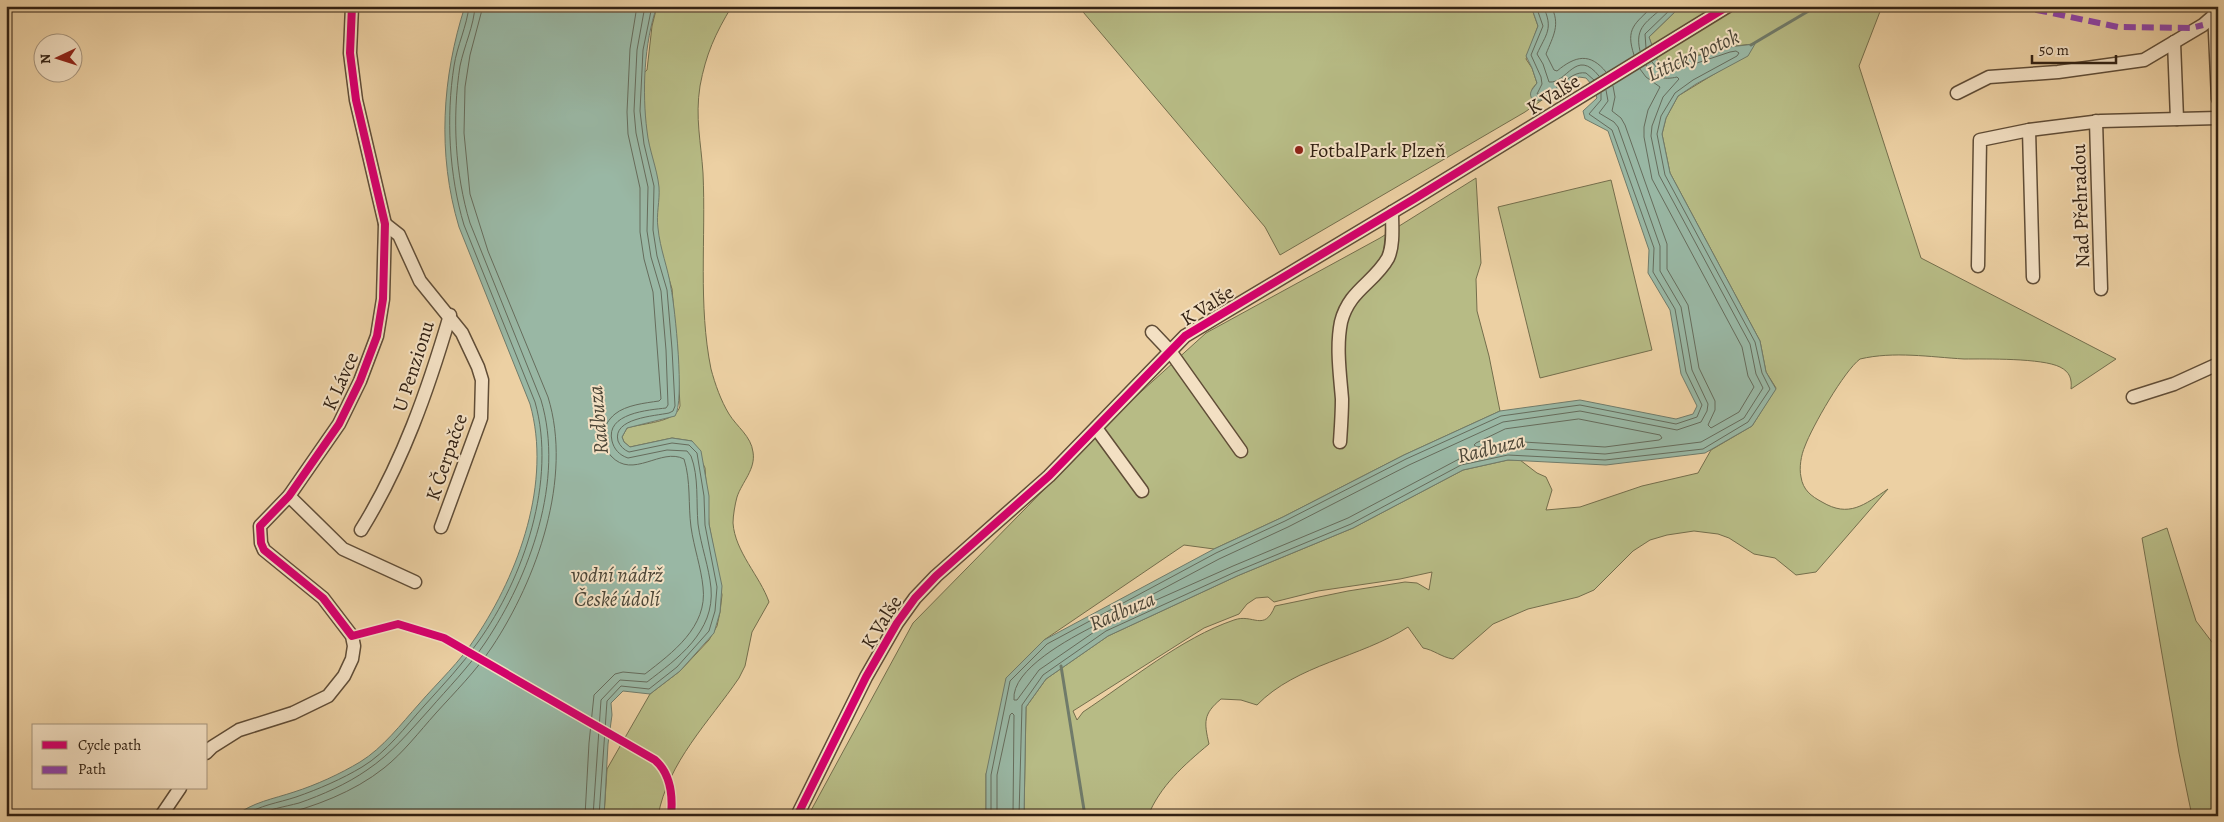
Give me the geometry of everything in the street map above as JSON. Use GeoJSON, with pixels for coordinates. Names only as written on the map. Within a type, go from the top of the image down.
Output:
{"type":"FeatureCollection","features":[{"type":"Feature","properties":{"kind":"street","name":"K Lávce"},"geometry":{"type":"LineString","coordinates":[[208,751],[247,727],[293,713],[320,702],[334,690],[352,659],[354,646],[352,636],[323,598],[264,550],[261,543],[260,526],[290,496],[339,424],[360,381],[377,336],[382,299],[385,224],[356,100],[350,53],[352,6]]}},
{"type":"Feature","properties":{"kind":"street","name":"K Valše"},"geometry":{"type":"LineString","coordinates":[[797,816],[866,677],[897,623],[915,598],[936,576],[1049,476],[1185,336],[1392,212],[1728,6]]}},
{"type":"Feature","properties":{"kind":"street"},"geometry":{"type":"LineString","coordinates":[[1957,93],[1989,77],[2058,72],[2144,60],[2174,42],[2215,11]]}},
{"type":"Feature","properties":{"kind":"street"},"geometry":{"type":"LineString","coordinates":[[2215,11],[2218,99]]}},
{"type":"Feature","properties":{"kind":"street"},"geometry":{"type":"LineString","coordinates":[[2174,42],[2177,119]]}},
{"type":"Feature","properties":{"kind":"street","name":"Nad Přehradou"},"geometry":{"type":"LineString","coordinates":[[1978,266],[1980,140],[2029,130],[2096,121],[2218,118]]}},
{"type":"Feature","properties":{"kind":"street","name":"Nad Přehradou"},"geometry":{"type":"LineString","coordinates":[[2096,121],[2100,289]]}},
{"type":"Feature","properties":{"kind":"street"},"geometry":{"type":"LineString","coordinates":[[2029,130],[2033,277]]}},
{"type":"Feature","properties":{"kind":"street"},"geometry":{"type":"LineString","coordinates":[[1340,442],[1342,409],[1338,357],[1341,322],[1348,304],[1360,287],[1379,271],[1389,256],[1392,236],[1392,212]]}},
{"type":"Feature","properties":{"kind":"street","name":"U Penzionu"},"geometry":{"type":"LineString","coordinates":[[361,530],[409,436],[450,316],[420,281],[399,235],[385,224]]}},
{"type":"Feature","properties":{"kind":"street","name":"K Čerpačce"},"geometry":{"type":"LineString","coordinates":[[440,527],[473,442],[482,410],[482,380],[478,366],[462,333],[450,316]]}},
{"type":"Feature","properties":{"kind":"street"},"geometry":{"type":"LineString","coordinates":[[1152,332],[1170,351],[1241,451]]}},
{"type":"Feature","properties":{"kind":"street"},"geometry":{"type":"LineString","coordinates":[[2133,397],[2174,384],[2218,364]]}},
{"type":"Feature","properties":{"kind":"street"},"geometry":{"type":"LineString","coordinates":[[1096,428],[1142,491]]}},
{"type":"Feature","properties":{"kind":"street"},"geometry":{"type":"LineString","coordinates":[[290,496],[343,549],[415,582]]}},
{"type":"Feature","properties":{"kind":"street"},"geometry":{"type":"LineString","coordinates":[[161,816],[179,790]]}},
{"type":"Feature","properties":{"kind":"green space"},"geometry":{"type":"Polygon","coordinates":[[[657,6],[732,6],[708,54],[700,86],[698,119],[704,197],[703,271],[705,321],[711,369],[716,386],[732,419],[747,436],[752,446],[751,470],[739,491],[733,523],[738,544],[769,602],[752,632],[745,666],[739,678],[680,760],[663,796],[658,816],[604,816],[607,769],[650,694],[680,671],[709,640],[717,626],[722,595],[709,524],[705,468],[692,441],[672,438],[630,447],[624,442],[622,437],[627,428],[658,422],[672,416],[680,406],[672,289],[662,255],[543,159],[647,70],[652,26],[657,6]]]}},
{"type":"Feature","properties":{"kind":"green space","name":"FotbalPark Plzeň"},"geometry":{"type":"Polygon","coordinates":[[[1078,6],[1531,6],[1538,26],[1526,59],[1532,68],[1537,83],[1532,89],[1538,101],[1542,100],[1525,112],[1280,255],[1265,227],[1078,6]]]}},
{"type":"Feature","properties":{"kind":"green space"},"geometry":{"type":"Polygon","coordinates":[[[1681,6],[1876,6],[1881,9],[1859,66],[1921,258],[2116,359],[2071,389],[2071,379],[2066,371],[2052,364],[2041,362],[1899,355],[1860,359],[1853,365],[1837,387],[1814,426],[1802,453],[1801,477],[1804,486],[1811,495],[1832,507],[1840,509],[1848,509],[1864,504],[1888,489],[1816,572],[1796,575],[1775,558],[1754,554],[1729,538],[1718,534],[1694,531],[1650,540],[1633,551],[1594,590],[1578,597],[1528,609],[1493,624],[1453,659],[1423,648],[1408,627],[1389,638],[1310,670],[1273,691],[1257,705],[1241,700],[1221,699],[1211,709],[1206,719],[1209,744],[1182,768],[1166,786],[1148,816],[1024,816],[1026,707],[1046,679],[1108,636],[1237,576],[1353,528],[1463,470],[1508,460],[1520,460],[1537,473],[1546,477],[1552,490],[1546,510],[1580,507],[1642,486],[1698,473],[1711,450],[1752,426],[1776,388],[1766,372],[1760,341],[1670,173],[1662,134],[1666,118],[1678,96],[1729,65],[1755,44],[1731,47],[1692,57],[1667,68],[1663,67],[1656,60],[1649,37],[1681,6]],[[1432,572],[1400,579],[1318,591],[1274,602],[1268,597],[1256,598],[1247,604],[1239,614],[1204,628],[1073,711],[1077,720],[1083,712],[1175,649],[1214,628],[1234,620],[1241,618],[1267,619],[1275,606],[1405,582],[1417,583],[1429,590],[1432,572]]]}},
{"type":"Feature","properties":{"kind":"green space"},"geometry":{"type":"Polygon","coordinates":[[[1476,178],[1481,263],[1476,279],[1477,311],[1489,356],[1500,411],[1404,455],[1283,517],[1214,549],[1184,545],[1044,640],[986,774],[986,816],[808,816],[913,623],[1132,400],[1206,333],[1380,238],[1476,178]]]}},
{"type":"Feature","properties":{"kind":"green space"},"geometry":{"type":"Polygon","coordinates":[[[1611,180],[1652,350],[1540,378],[1498,207],[1611,180]]]}},
{"type":"Feature","properties":{"kind":"green space"},"geometry":{"type":"Polygon","coordinates":[[[2167,528],[2196,621],[2218,650],[2218,816],[2192,816],[2179,753],[2142,538],[2167,528]]]}},
{"type":"Feature","properties":{"kind":"water","name":"vodní nádrž České údolí"},"geometry":{"type":"Polygon","coordinates":[[[465,6],[657,6],[649,36],[645,68],[645,116],[659,187],[657,218],[659,236],[670,281],[675,314],[679,375],[678,407],[675,416],[627,428],[622,437],[624,442],[630,447],[672,438],[692,441],[701,451],[709,496],[709,524],[722,586],[720,612],[714,633],[680,671],[650,694],[623,691],[611,703],[612,715],[608,744],[604,816],[235,816],[256,804],[319,783],[336,775],[360,762],[384,743],[456,663],[476,637],[506,585],[518,556],[527,526],[534,495],[537,464],[536,434],[530,404],[459,227],[447,172],[445,116],[447,88],[451,60],[465,6]]]}},
{"type":"Feature","properties":{"kind":"water","name":"Radbuza"},"geometry":{"type":"Polygon","coordinates":[[[1531,6],[1681,6],[1649,37],[1658,62],[1667,68],[1690,58],[1729,47],[1755,44],[1748,56],[1678,96],[1666,118],[1662,134],[1670,173],[1760,341],[1766,372],[1776,389],[1752,426],[1705,453],[1606,465],[1508,460],[1463,470],[1353,528],[1237,576],[1108,636],[1046,679],[1026,707],[1024,816],[986,816],[986,774],[1006,678],[1044,640],[1214,549],[1283,517],[1404,455],[1500,411],[1580,400],[1676,419],[1693,414],[1697,406],[1681,374],[1670,310],[1648,273],[1649,250],[1608,131],[1585,119],[1583,111],[1597,98],[1592,85],[1586,78],[1579,77],[1546,99],[1533,100],[1531,98],[1531,91],[1537,83],[1526,56],[1538,26],[1531,6]]]}},
{"type":"Feature","properties":{"kind":"pier"},"geometry":{"type":"Polygon","coordinates":[[[465,648],[612,732],[611,737],[462,652],[465,648]]]}},
{"type":"Feature","properties":{"kind":"waterway","name":"Litický potok"},"geometry":{"type":"LineString","coordinates":[[1751,45],[1817,6]]}},
{"type":"Feature","properties":{"kind":"waterway"},"geometry":{"type":"LineString","coordinates":[[1061,666],[1085,816]]}},
{"type":"Feature","properties":{"kind":"marked path"},"geometry":{"type":"LineString","coordinates":[[2018,6],[2118,27],[2191,28],[2203,25]]}},
{"type":"Feature","properties":{"kind":"cycle path"},"geometry":{"type":"LineString","coordinates":[[352,6],[350,53],[356,100],[385,224],[383,299],[377,336],[360,381],[339,424],[289,496],[260,526],[261,543],[264,550],[323,598],[352,636],[398,624],[444,638],[655,760],[668,779],[672,801],[671,816]]}},
{"type":"Feature","properties":{"kind":"cycle path"},"geometry":{"type":"LineString","coordinates":[[797,816],[866,677],[897,623],[915,598],[936,576],[1049,476],[1185,336],[1414,199],[1728,6]]}},
{"type":"Feature","properties":{"kind":"place","name":"FotbalPark Plzeň"},"geometry":{"type":"Point","coordinates":[1299,150]}}]}
